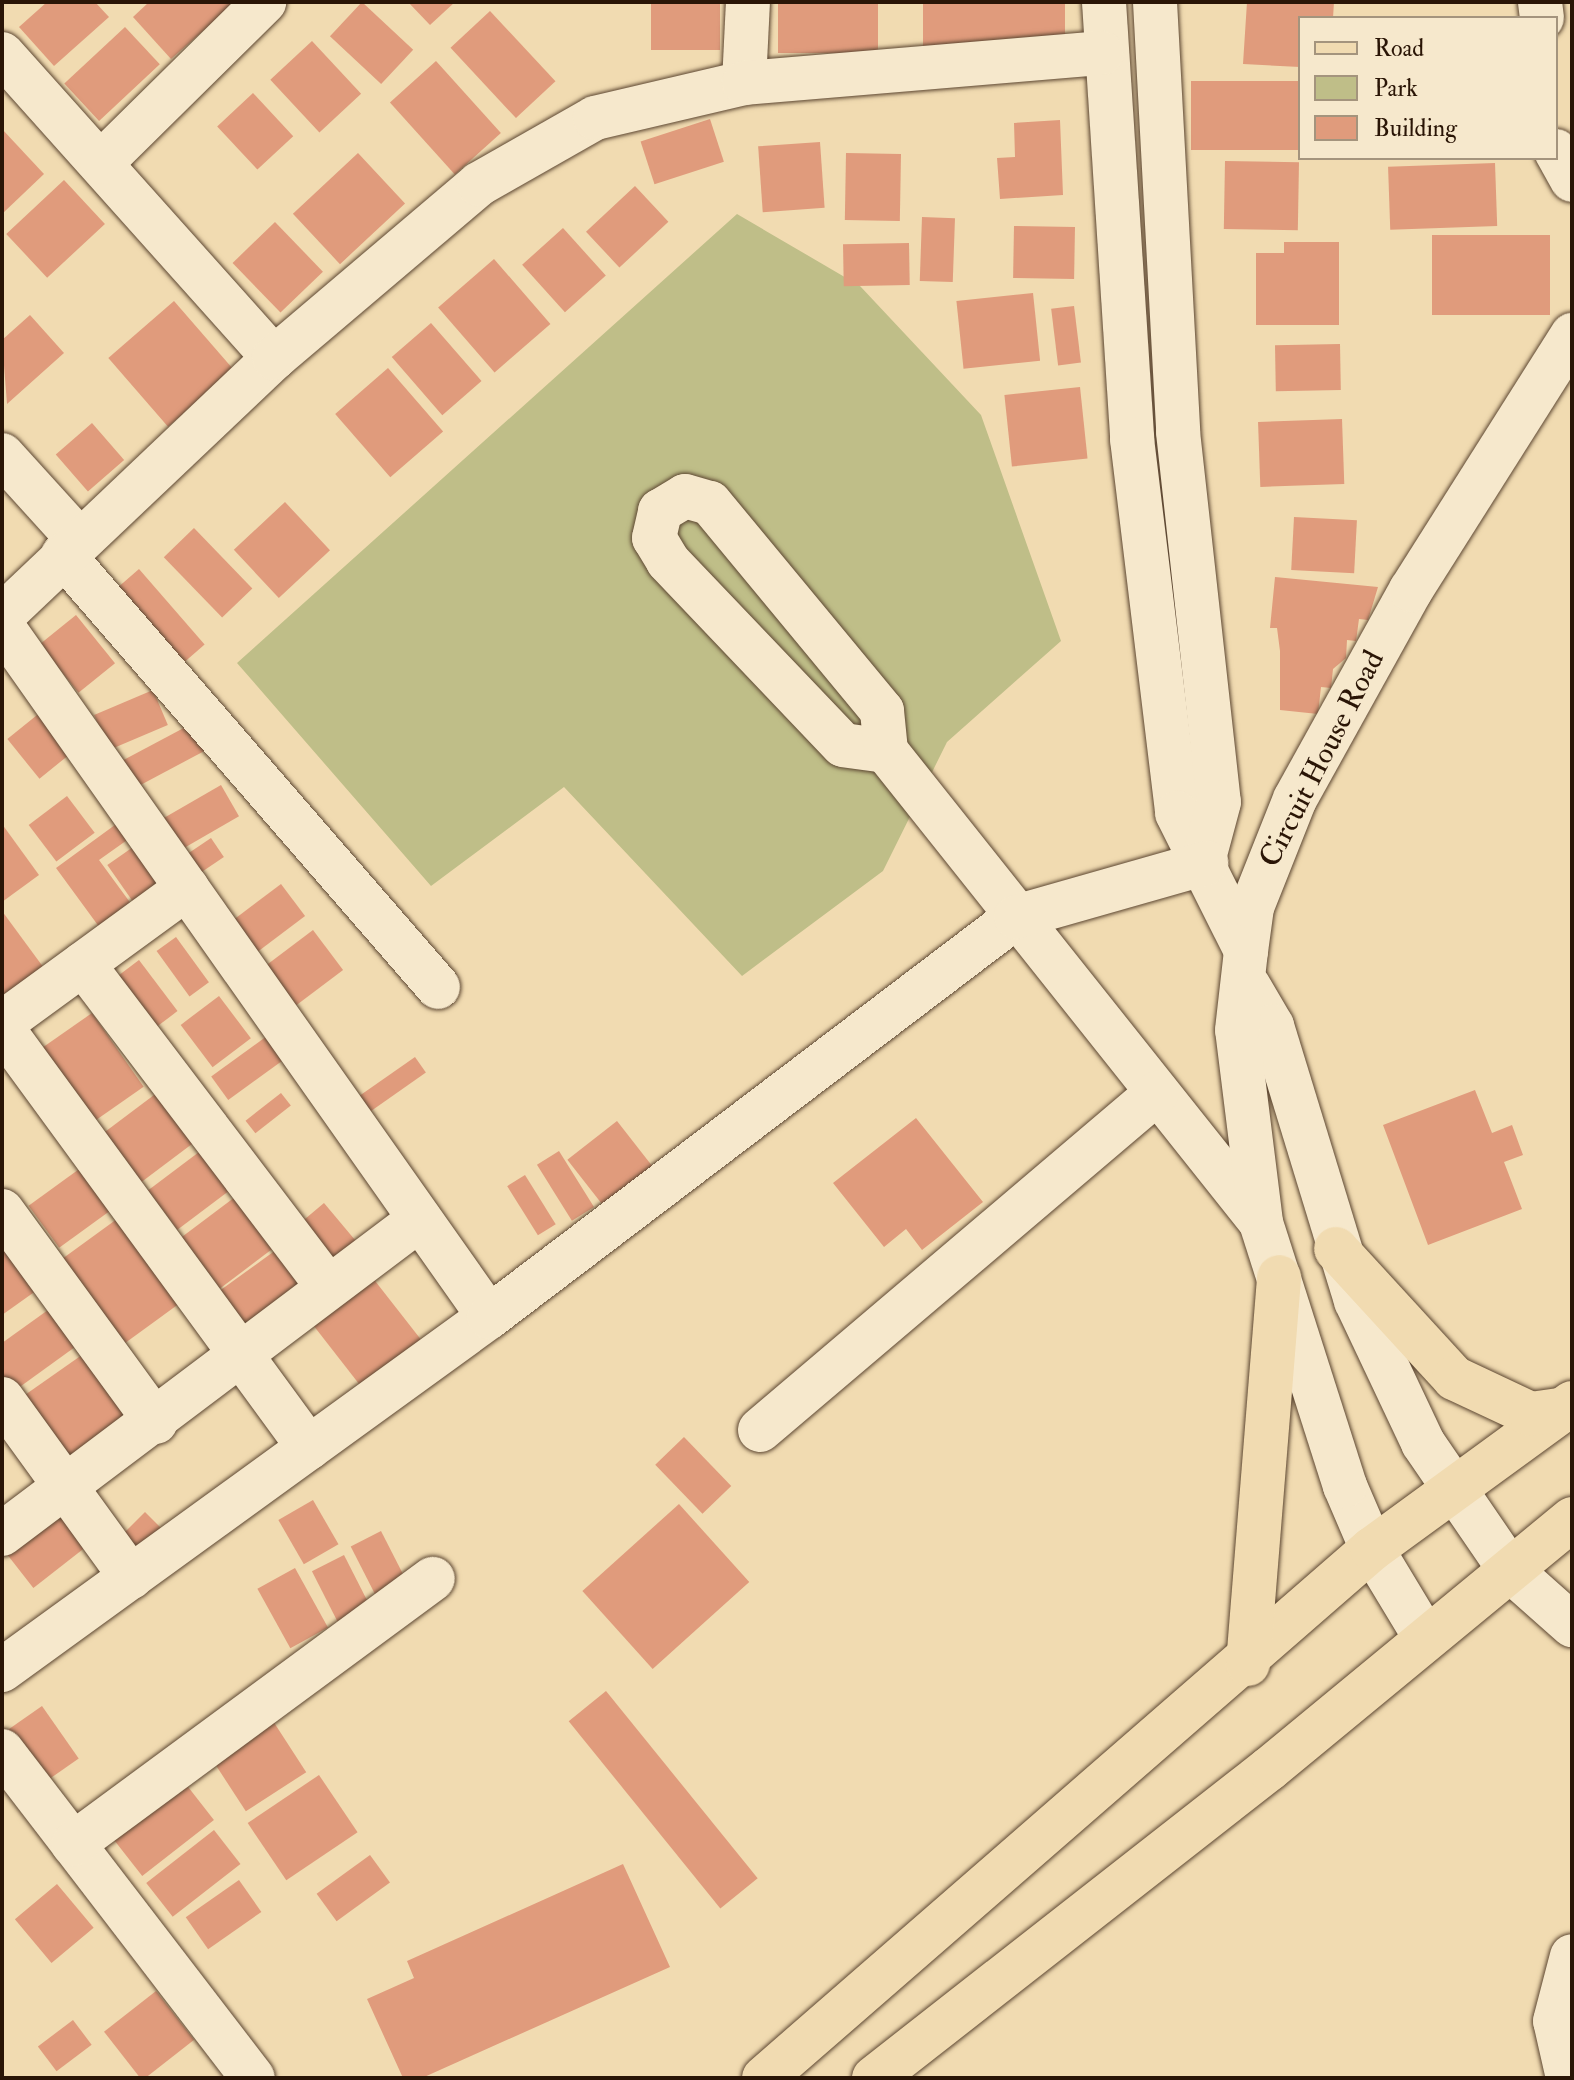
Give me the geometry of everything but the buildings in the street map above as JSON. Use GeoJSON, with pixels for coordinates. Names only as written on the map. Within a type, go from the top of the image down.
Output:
{"type":"FeatureCollection","features":[{"type":"Feature","properties":{"kind":"main road"},"geometry":{"type":"LineString","coordinates":[[1336,1249],[1454,1378],[1531,1414],[1566,1407]]}},
{"type":"Feature","properties":{"kind":"main road"},"geometry":{"type":"LineString","coordinates":[[1248,1664],[1279,1277]]}},
{"type":"Feature","properties":{"kind":"main road"},"geometry":{"type":"LineString","coordinates":[[764,2078],[1248,1664],[1372,1549],[1566,1407]]}},
{"type":"Feature","properties":{"kind":"main road"},"geometry":{"type":"LineString","coordinates":[[874,2078],[1269,1769],[1425,1637],[1572,1519]]}},
{"type":"Feature","properties":{"kind":"street"},"geometry":{"type":"LineString","coordinates":[[102,162],[264,2]]}},
{"type":"Feature","properties":{"kind":"street"},"geometry":{"type":"LineString","coordinates":[[744,83],[748,2]]}},
{"type":"Feature","properties":{"kind":"street"},"geometry":{"type":"LineString","coordinates":[[1104,2],[1102,53],[1132,439],[1175,798],[1205,860],[1272,1026],[1336,1249],[1423,1443],[1510,1570],[1572,1625]]}},
{"type":"Feature","properties":{"kind":"street"},"geometry":{"type":"LineString","coordinates":[[1155,2],[1178,432],[1219,802],[1205,860]]}},
{"type":"Feature","properties":{"kind":"street"},"geometry":{"type":"LineString","coordinates":[[2,616],[274,358],[479,184],[595,118],[744,83],[1102,53]]}},
{"type":"Feature","properties":{"kind":"street"},"geometry":{"type":"LineString","coordinates":[[2,54],[102,162],[274,358]]}},
{"type":"Feature","properties":{"kind":"street"},"geometry":{"type":"LineString","coordinates":[[1558,155],[1572,180]]}},
{"type":"Feature","properties":{"kind":"street","name":"Circuit House Road"},"geometry":{"type":"LineString","coordinates":[[1425,1637],[1372,1549],[1261,1222],[1237,1030],[1256,894],[1295,799],[1411,590],[1572,335]]}},
{"type":"Feature","properties":{"kind":"street"},"geometry":{"type":"LineString","coordinates":[[2,455],[71,548],[438,987]]}},
{"type":"Feature","properties":{"kind":"street"},"geometry":{"type":"LineString","coordinates":[[886,751],[843,745],[668,561],[654,538],[660,511],[685,496],[710,503],[882,711],[886,751],[1261,1222]]}},
{"type":"Feature","properties":{"kind":"street"},"geometry":{"type":"LineString","coordinates":[[2,626],[489,1317]]}},
{"type":"Feature","properties":{"kind":"street"},"geometry":{"type":"LineString","coordinates":[[2,1670],[489,1317],[1016,917],[1205,860]]}},
{"type":"Feature","properties":{"kind":"street"},"geometry":{"type":"LineString","coordinates":[[187,888],[2,1026],[309,1448]]}},
{"type":"Feature","properties":{"kind":"street"},"geometry":{"type":"LineString","coordinates":[[83,964],[328,1287]]}},
{"type":"Feature","properties":{"kind":"street"},"geometry":{"type":"LineString","coordinates":[[760,1430],[1157,1093]]}},
{"type":"Feature","properties":{"kind":"street"},"geometry":{"type":"LineString","coordinates":[[2,1211],[156,1422]]}},
{"type":"Feature","properties":{"kind":"street"},"geometry":{"type":"LineString","coordinates":[[2,1534],[156,1422],[420,1219]]}},
{"type":"Feature","properties":{"kind":"street"},"geometry":{"type":"LineString","coordinates":[[2,1399],[131,1577]]}},
{"type":"Feature","properties":{"kind":"street"},"geometry":{"type":"LineString","coordinates":[[73,1844],[433,1579]]}},
{"type":"Feature","properties":{"kind":"street"},"geometry":{"type":"LineString","coordinates":[[2,1751],[253,2078]]}},
{"type":"Feature","properties":{"kind":"street"},"geometry":{"type":"LineString","coordinates":[[1568,2078],[1555,2021],[1572,1956]]}},
{"type":"Feature","properties":{"kind":"green space"},"geometry":{"type":"Polygon","coordinates":[[[737,214],[860,286],[981,415],[1061,641],[947,742],[883,871],[742,976],[564,787],[431,886],[237,663],[737,214]]]}}]}
